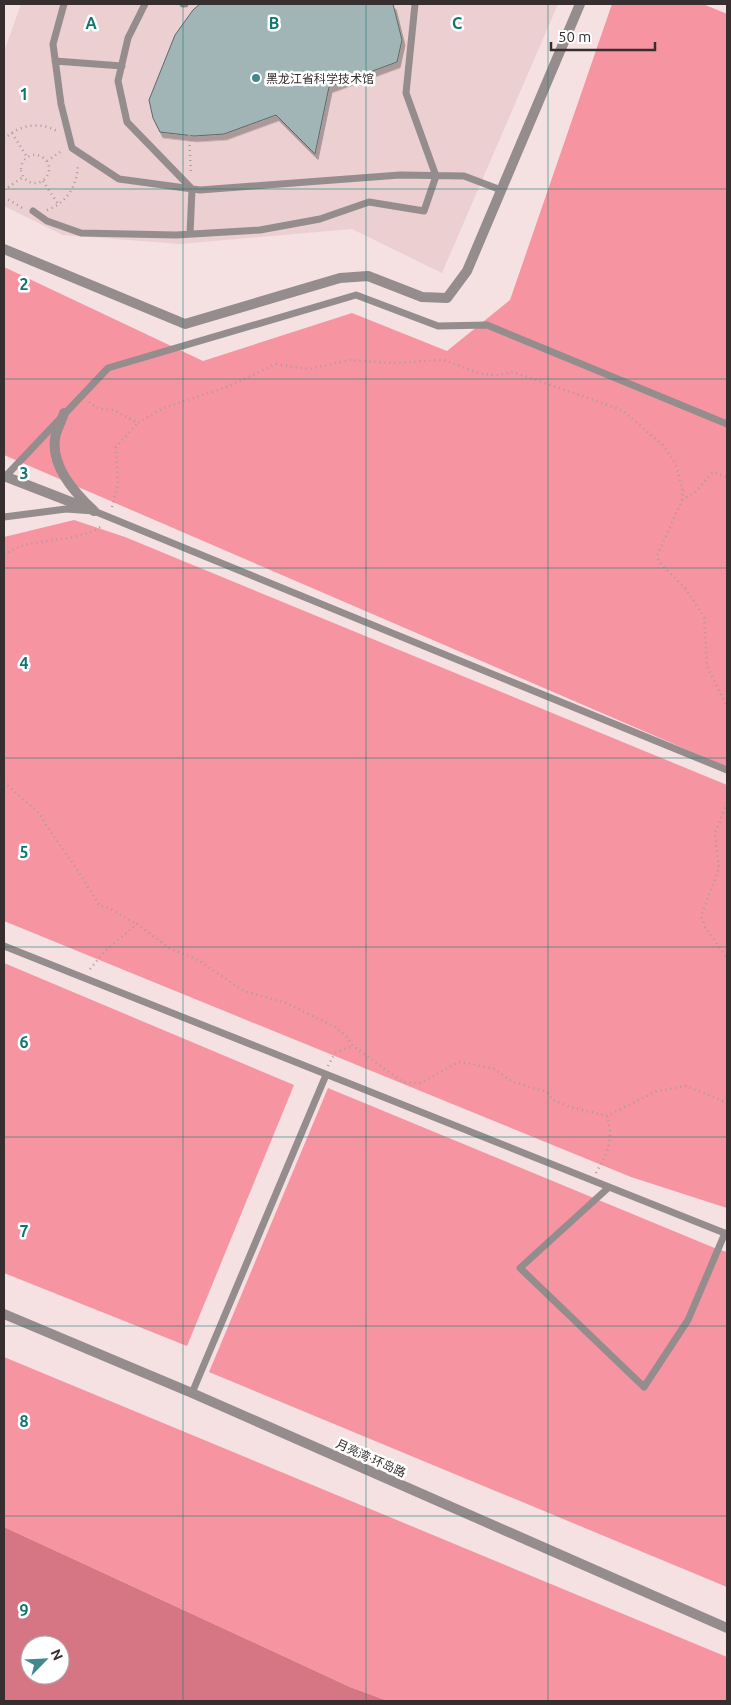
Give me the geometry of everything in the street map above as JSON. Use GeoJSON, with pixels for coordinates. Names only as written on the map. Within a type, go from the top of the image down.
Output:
{"type":"FeatureCollection","features":[{"type":"Feature","properties":{"kind":"street"},"geometry":{"type":"LineString","coordinates":[[4,249],[185,324],[340,278],[368,276],[422,297],[448,298],[468,271],[580,4]]}},
{"type":"Feature","properties":{"kind":"street"},"geometry":{"type":"LineString","coordinates":[[64,413],[55,436],[56,454],[75,492],[94,511]]}},
{"type":"Feature","properties":{"kind":"street"},"geometry":{"type":"LineString","coordinates":[[4,477],[94,511]]}},
{"type":"Feature","properties":{"kind":"street","name":"月亮湾·环岛路"},"geometry":{"type":"LineString","coordinates":[[4,1314],[192,1393],[727,1628]]}},
{"type":"Feature","properties":{"kind":"lane"},"geometry":{"type":"LineString","coordinates":[[64,4],[52,44],[61,104],[71,146],[119,179],[192,189],[400,175],[464,176],[501,190]]}},
{"type":"Feature","properties":{"kind":"lane"},"geometry":{"type":"LineString","coordinates":[[145,4],[128,38],[118,81],[127,122],[192,189],[190,234]]}},
{"type":"Feature","properties":{"kind":"lane"},"geometry":{"type":"LineString","coordinates":[[33,211],[47,221],[80,233],[190,234],[260,230],[320,219],[369,202],[424,211],[436,176],[406,93],[416,4]]}},
{"type":"Feature","properties":{"kind":"lane"},"geometry":{"type":"LineString","coordinates":[[55,62],[122,66]]}},
{"type":"Feature","properties":{"kind":"lane"},"geometry":{"type":"LineString","coordinates":[[4,477],[108,368],[356,295],[438,326],[487,325],[727,424]]}},
{"type":"Feature","properties":{"kind":"lane"},"geometry":{"type":"LineString","coordinates":[[4,518],[66,508],[94,511],[727,770]]}},
{"type":"Feature","properties":{"kind":"lane"},"geometry":{"type":"LineString","coordinates":[[4,946],[726,1234],[688,1320],[644,1387],[520,1268],[608,1188]]}},
{"type":"Feature","properties":{"kind":"lane"},"geometry":{"type":"LineString","coordinates":[[192,1393],[326,1075]]}},
{"type":"Feature","properties":{"kind":"path"},"geometry":{"type":"LineString","coordinates":[[4,139],[11,132],[29,125],[42,126],[55,130],[71,146],[78,164],[77,178],[71,192],[58,204],[48,209]]}},
{"type":"Feature","properties":{"kind":"path"},"geometry":{"type":"LineString","coordinates":[[11,132],[27,157]]}},
{"type":"Feature","properties":{"kind":"path"},"geometry":{"type":"LineString","coordinates":[[189,135],[192,189]]}},
{"type":"Feature","properties":{"kind":"path"},"geometry":{"type":"LineString","coordinates":[[47,161],[71,146]]}},
{"type":"Feature","properties":{"kind":"path"},"geometry":{"type":"LineString","coordinates":[[39,155],[47,161],[49,171],[43,181],[32,184],[23,177],[20,166],[27,157],[39,155]]}},
{"type":"Feature","properties":{"kind":"path"},"geometry":{"type":"LineString","coordinates":[[4,190],[23,177]]}},
{"type":"Feature","properties":{"kind":"path"},"geometry":{"type":"LineString","coordinates":[[43,181],[58,204]]}},
{"type":"Feature","properties":{"kind":"path"},"geometry":{"type":"LineString","coordinates":[[4,555],[12,549],[33,543],[83,534],[102,526],[110,517],[118,484],[116,447],[138,423],[164,408],[227,387],[276,364],[308,369],[350,360],[392,363],[444,360],[480,374],[498,375],[513,372],[622,410],[664,446],[681,477],[682,500],[657,556],[660,563],[685,588],[704,617],[708,666],[727,708]]}},
{"type":"Feature","properties":{"kind":"path"},"geometry":{"type":"LineString","coordinates":[[81,396],[99,409],[114,410],[138,423]]}},
{"type":"Feature","properties":{"kind":"path"},"geometry":{"type":"LineString","coordinates":[[682,500],[695,492],[713,472],[727,477]]}},
{"type":"Feature","properties":{"kind":"path"},"geometry":{"type":"LineString","coordinates":[[4,782],[40,814],[46,826],[100,906],[109,908],[137,924],[169,948],[198,960],[244,992],[286,1003],[334,1027],[346,1036],[353,1046],[403,1082],[420,1083],[458,1062],[494,1069],[513,1082],[547,1092],[553,1100],[570,1107],[607,1116],[657,1091],[686,1086],[727,1103]]}},
{"type":"Feature","properties":{"kind":"path"},"geometry":{"type":"LineString","coordinates":[[727,803],[715,833],[719,868],[701,916],[705,927],[727,958]]}},
{"type":"Feature","properties":{"kind":"path"},"geometry":{"type":"LineString","coordinates":[[84,978],[105,951],[137,924]]}},
{"type":"Feature","properties":{"kind":"path"},"geometry":{"type":"LineString","coordinates":[[326,1075],[335,1053],[353,1046]]}},
{"type":"Feature","properties":{"kind":"path"},"geometry":{"type":"LineString","coordinates":[[591,1181],[610,1147],[610,1129],[607,1116]]}},
{"type":"Feature","properties":{"kind":"shaded area","name":"黑龙江省科学技术馆"},"geometry":{"type":"Polygon","coordinates":[[[21,4],[558,4],[442,273],[352,229],[180,244],[63,235],[4,206],[4,52],[21,4]]]}},
{"type":"Feature","properties":{"kind":"shaded area"},"geometry":{"type":"Polygon","coordinates":[[[612,4],[703,4],[727,14],[727,767],[4,455],[4,267],[203,361],[352,313],[447,351],[510,300],[612,4]]]}},
{"type":"Feature","properties":{"kind":"shaded area"},"geometry":{"type":"Polygon","coordinates":[[[74,520],[125,537],[727,785],[727,1208],[631,1177],[4,921],[4,537],[74,520]]]}},
{"type":"Feature","properties":{"kind":"shaded area"},"geometry":{"type":"Polygon","coordinates":[[[4,963],[294,1085],[187,1346],[4,1273],[4,963]]]}},
{"type":"Feature","properties":{"kind":"shaded area"},"geometry":{"type":"Polygon","coordinates":[[[328,1088],[727,1252],[727,1587],[209,1372],[328,1088]]]}},
{"type":"Feature","properties":{"kind":"shaded area"},"geometry":{"type":"Polygon","coordinates":[[[4,1357],[727,1657],[727,1701],[388,1701],[350,1687],[4,1527],[4,1357]]]}},
{"type":"Feature","properties":{"kind":"shaded area"},"geometry":{"type":"Polygon","coordinates":[[[4,1527],[350,1687],[388,1701],[4,1701],[4,1527]]]}},
{"type":"Feature","properties":{"kind":"building","name":"黑龙江省科学技术馆"},"geometry":{"type":"Polygon","coordinates":[[[200,4],[393,4],[402,40],[397,62],[329,87],[315,154],[276,115],[224,134],[194,136],[160,132],[153,118],[149,100],[175,35],[193,10],[200,4]]]}},
{"type":"Feature","properties":{"kind":"place","name":"黑龙江省科学技术馆"},"geometry":{"type":"Point","coordinates":[256,78]}}]}
